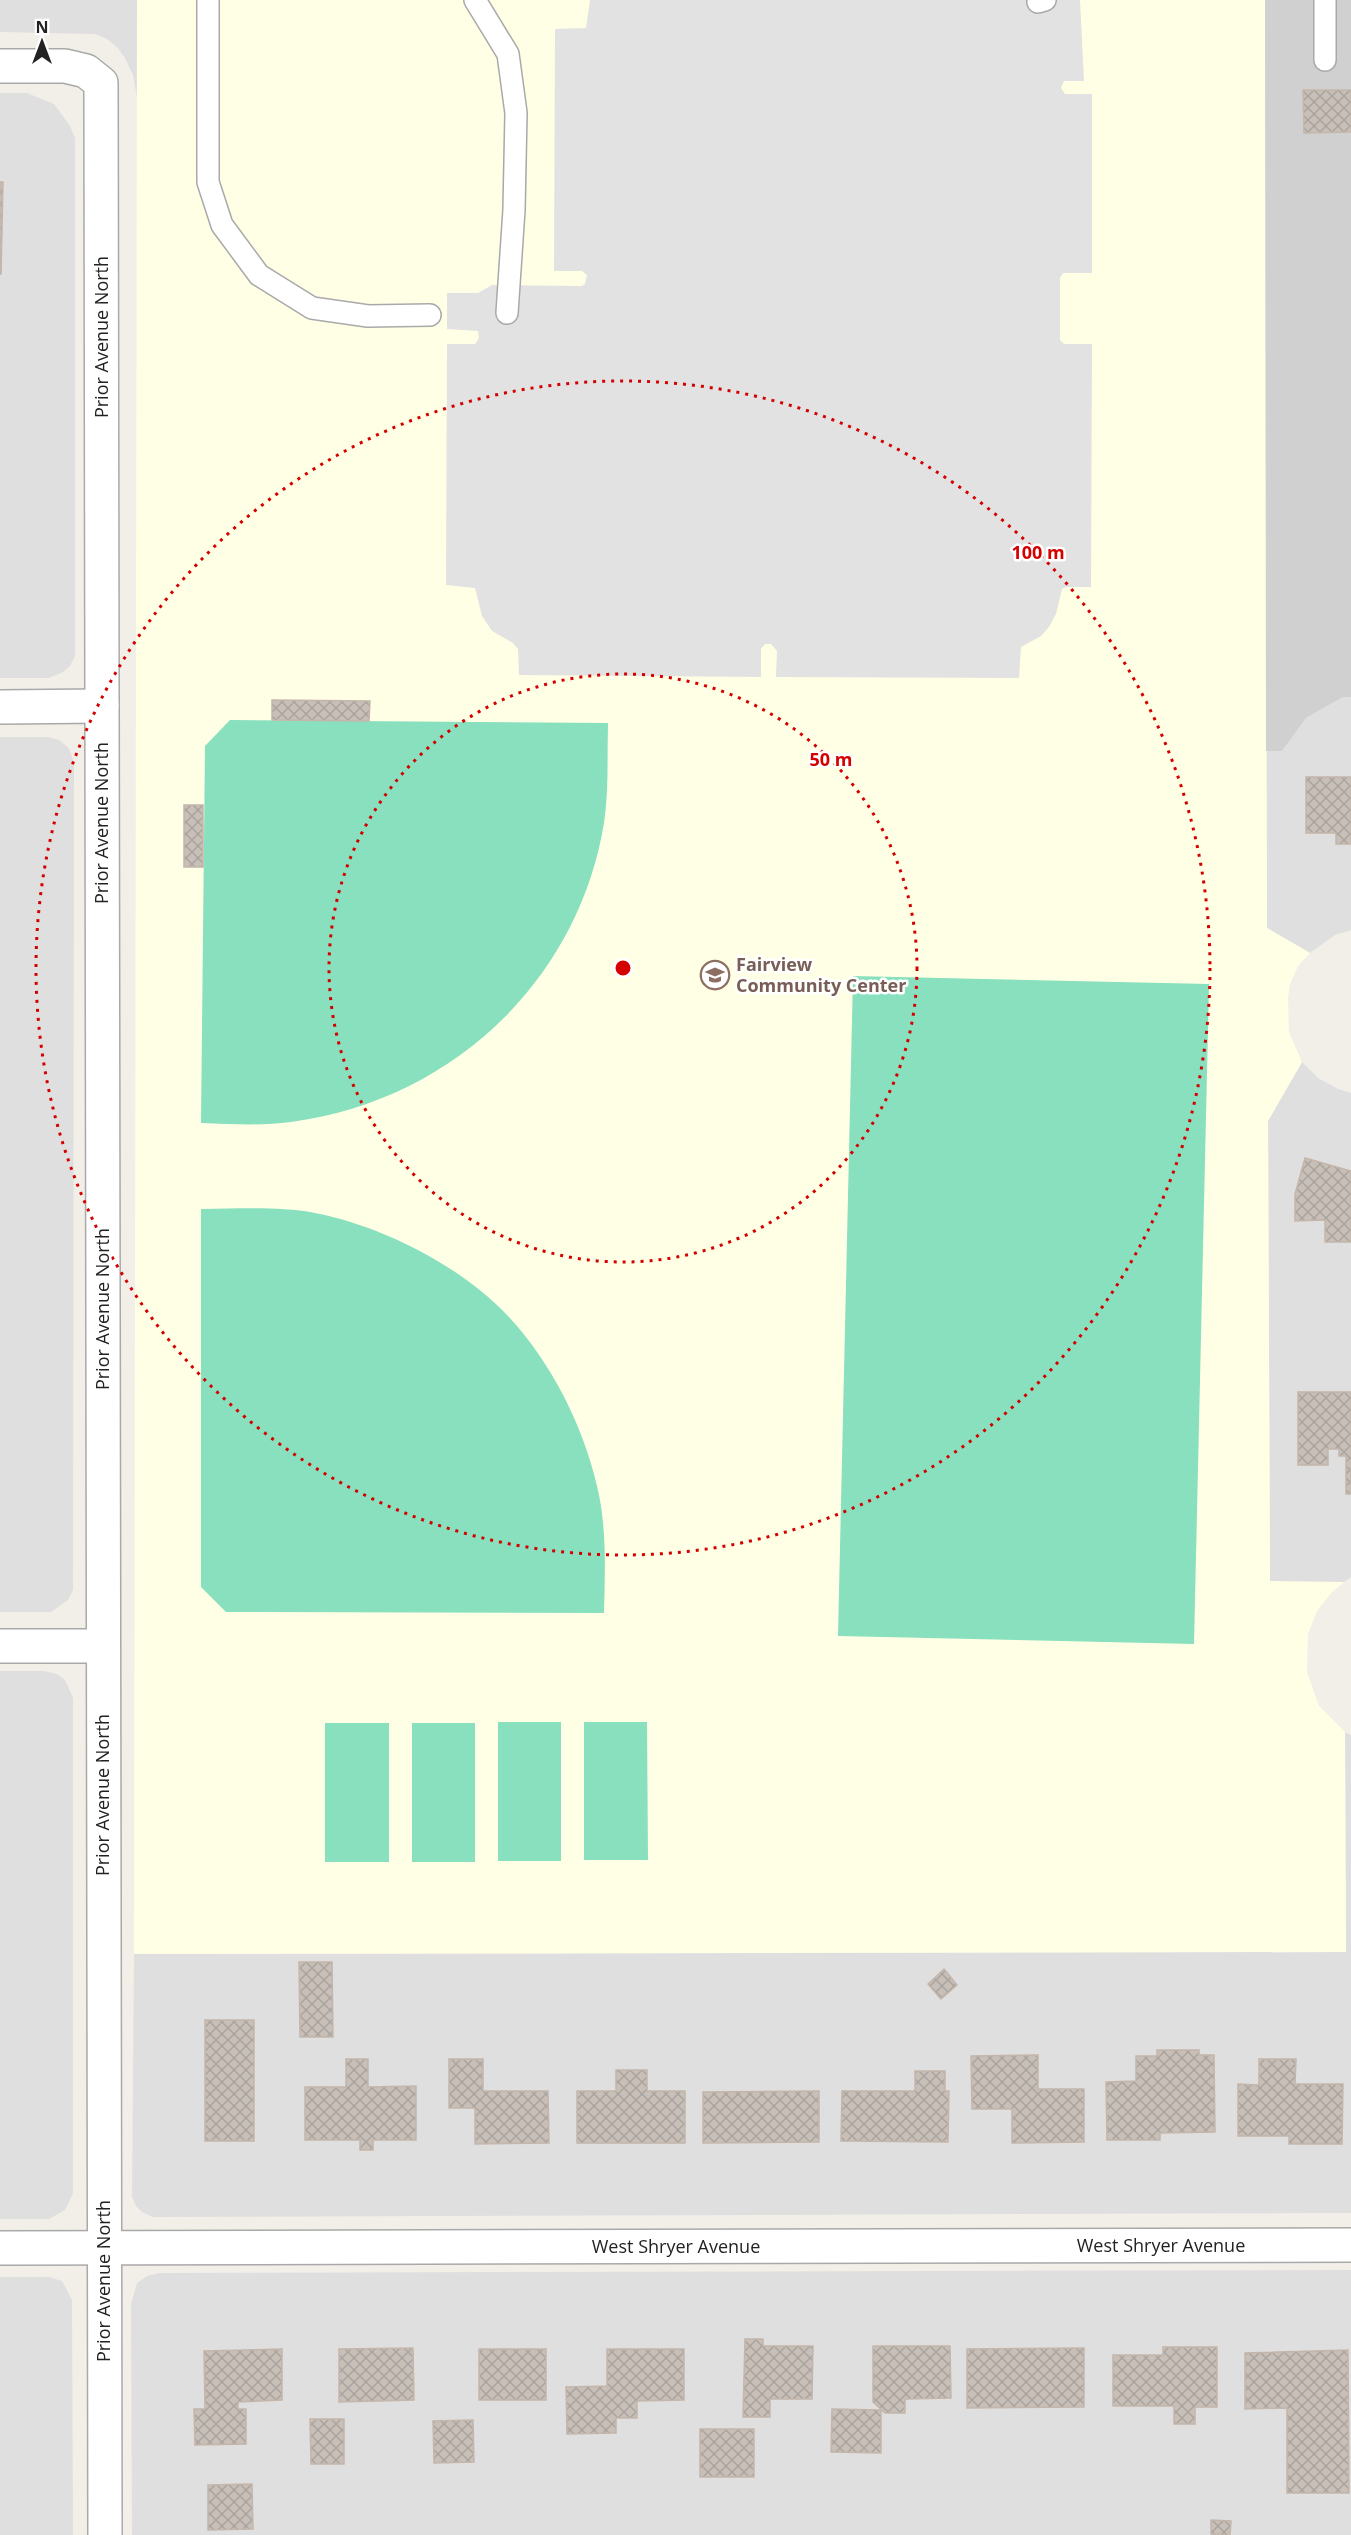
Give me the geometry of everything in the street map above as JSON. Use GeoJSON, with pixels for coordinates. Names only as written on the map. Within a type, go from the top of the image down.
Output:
{"type":"FeatureCollection","features":[{"type":"Feature","properties":{"kind":"street","name":"Prior Avenue North"},"geometry":{"type":"LineString","coordinates":[[0,66],[65,66],[86,71],[101,82],[105,2535]]}},
{"type":"Feature","properties":{"kind":"street"},"geometry":{"type":"LineString","coordinates":[[0,707],[102,706]]}},
{"type":"Feature","properties":{"kind":"street"},"geometry":{"type":"LineString","coordinates":[[0,1646],[103,1646]]}},
{"type":"Feature","properties":{"kind":"street","name":"West Shryer Avenue"},"geometry":{"type":"LineString","coordinates":[[0,2248],[1351,2245]]}},
{"type":"Feature","properties":{"kind":"lane"},"geometry":{"type":"LineString","coordinates":[[208,0],[208,182],[222,225],[259,275],[312,308],[368,316],[430,315]]}},
{"type":"Feature","properties":{"kind":"lane"},"geometry":{"type":"LineString","coordinates":[[475,0],[508,54],[516,113],[514,210],[507,313]]}},
{"type":"Feature","properties":{"kind":"lane"},"geometry":{"type":"LineString","coordinates":[[1325,0],[1325,60]]}},
{"type":"Feature","properties":{"kind":"shaded area"},"geometry":{"type":"Polygon","coordinates":[[[0,0],[137,0],[137,98],[133,75],[125,58],[107,39],[95,34],[0,32],[0,0]]]}},
{"type":"Feature","properties":{"kind":"shaded area","name":"Fairview Community Center"},"geometry":{"type":"Polygon","coordinates":[[[137,0],[1265,0],[1267,928],[1310,953],[1298,966],[1290,984],[1288,998],[1289,1032],[1302,1062],[1268,1121],[1270,1581],[1344,1582],[1332,1592],[1317,1611],[1308,1634],[1307,1672],[1319,1706],[1345,1732],[1346,1952],[134,1954],[137,0]]]}},
{"type":"Feature","properties":{"kind":"shaded area"},"geometry":{"type":"Polygon","coordinates":[[[590,0],[1080,0],[1084,81],[1064,81],[1061,88],[1065,94],[1092,94],[1092,273],[1063,273],[1060,278],[1060,340],[1064,344],[1092,344],[1091,587],[1062,589],[1056,614],[1049,627],[1041,636],[1021,647],[1019,678],[776,677],[777,651],[771,644],[765,644],[761,649],[761,677],[519,675],[518,649],[513,643],[492,631],[482,616],[475,588],[446,585],[447,344],[475,344],[479,338],[478,331],[447,329],[447,293],[478,293],[492,285],[582,286],[585,284],[587,275],[582,271],[554,271],[555,29],[586,28],[590,0]]]}},
{"type":"Feature","properties":{"kind":"shaded area"},"geometry":{"type":"Polygon","coordinates":[[[1265,0],[1351,0],[1351,697],[1343,697],[1306,718],[1282,751],[1266,751],[1265,0]]]}},
{"type":"Feature","properties":{"kind":"shaded area"},"geometry":{"type":"Polygon","coordinates":[[[0,93],[27,93],[54,104],[70,126],[75,138],[75,656],[70,666],[63,672],[49,678],[0,678],[0,93]]]}},
{"type":"Feature","properties":{"kind":"shaded area"},"geometry":{"type":"Polygon","coordinates":[[[1343,697],[1351,697],[1351,930],[1335,935],[1310,953],[1267,928],[1266,751],[1282,751],[1306,718],[1343,697]]]}},
{"type":"Feature","properties":{"kind":"shaded area"},"geometry":{"type":"Polygon","coordinates":[[[0,737],[48,737],[59,740],[69,748],[74,763],[73,1590],[68,1600],[51,1612],[0,1612],[0,737]]]}},
{"type":"Feature","properties":{"kind":"shaded area"},"geometry":{"type":"Polygon","coordinates":[[[1302,1062],[1318,1078],[1351,1093],[1351,1577],[1344,1582],[1270,1582],[1268,1121],[1302,1062]]]}},
{"type":"Feature","properties":{"kind":"shaded area"},"geometry":{"type":"Polygon","coordinates":[[[0,1671],[44,1671],[57,1674],[65,1680],[73,1698],[73,2193],[65,2210],[49,2219],[0,2219],[0,1671]]]}},
{"type":"Feature","properties":{"kind":"shaded area"},"geometry":{"type":"Polygon","coordinates":[[[1345,1732],[1351,1735],[1351,2213],[153,2217],[142,2212],[132,2197],[134,1954],[1346,1952],[1345,1732]]]}},
{"type":"Feature","properties":{"kind":"shaded area"},"geometry":{"type":"Polygon","coordinates":[[[1351,2270],[1351,2535],[132,2535],[131,2304],[137,2283],[147,2276],[159,2273],[1351,2270]]]}},
{"type":"Feature","properties":{"kind":"shaded area"},"geometry":{"type":"Polygon","coordinates":[[[0,2277],[49,2277],[62,2281],[72,2300],[73,2535],[0,2535],[0,2277]]]}},
{"type":"Feature","properties":{"kind":"green space"},"geometry":{"type":"Polygon","coordinates":[[[230,720],[608,723],[606,811],[590,881],[566,934],[535,982],[497,1024],[453,1060],[403,1089],[349,1110],[280,1123],[201,1123],[205,746],[230,720]]]}},
{"type":"Feature","properties":{"kind":"green space"},"geometry":{"type":"Polygon","coordinates":[[[853,976],[1209,984],[1194,1644],[838,1636],[853,976]]]}},
{"type":"Feature","properties":{"kind":"green space"},"geometry":{"type":"Polygon","coordinates":[[[201,1209],[287,1209],[315,1213],[366,1227],[443,1264],[466,1279],[506,1314],[537,1352],[563,1394],[591,1463],[604,1533],[604,1613],[226,1612],[201,1587],[201,1209]]]}},
{"type":"Feature","properties":{"kind":"green space"},"geometry":{"type":"Polygon","coordinates":[[[498,1722],[561,1722],[561,1861],[498,1861],[498,1722]]]}},
{"type":"Feature","properties":{"kind":"green space"},"geometry":{"type":"Polygon","coordinates":[[[584,1722],[647,1722],[648,1860],[584,1860],[584,1722]]]}},
{"type":"Feature","properties":{"kind":"green space"},"geometry":{"type":"Polygon","coordinates":[[[325,1723],[389,1723],[389,1862],[325,1862],[325,1723]]]}},
{"type":"Feature","properties":{"kind":"green space"},"geometry":{"type":"Polygon","coordinates":[[[412,1723],[475,1723],[475,1862],[412,1862],[412,1723]]]}},
{"type":"Feature","properties":{"kind":"building"},"geometry":{"type":"Polygon","coordinates":[[[1303,90],[1351,90],[1351,132],[1304,133],[1303,90]]]}},
{"type":"Feature","properties":{"kind":"building"},"geometry":{"type":"Polygon","coordinates":[[[0,182],[3,182],[1,274],[0,274],[0,182]]]}},
{"type":"Feature","properties":{"kind":"building"},"geometry":{"type":"Polygon","coordinates":[[[272,700],[370,701],[369,721],[272,720],[272,700]]]}},
{"type":"Feature","properties":{"kind":"building"},"geometry":{"type":"Polygon","coordinates":[[[1306,777],[1351,777],[1351,844],[1336,844],[1336,833],[1306,833],[1306,777]]]}},
{"type":"Feature","properties":{"kind":"building"},"geometry":{"type":"Polygon","coordinates":[[[184,805],[203,805],[203,867],[184,867],[184,805]]]}},
{"type":"Feature","properties":{"kind":"building"},"geometry":{"type":"Polygon","coordinates":[[[1305,1158],[1351,1171],[1351,1242],[1325,1242],[1325,1220],[1295,1221],[1295,1194],[1305,1158]]]}},
{"type":"Feature","properties":{"kind":"building"},"geometry":{"type":"Polygon","coordinates":[[[1298,1392],[1351,1392],[1351,1494],[1346,1494],[1346,1456],[1339,1456],[1339,1449],[1328,1449],[1328,1465],[1298,1465],[1298,1392]]]}},
{"type":"Feature","properties":{"kind":"building"},"geometry":{"type":"Polygon","coordinates":[[[299,1962],[332,1962],[333,2037],[300,2037],[299,1962]]]}},
{"type":"Feature","properties":{"kind":"building"},"geometry":{"type":"Polygon","coordinates":[[[944,1969],[957,1985],[941,1999],[928,1984],[944,1969]]]}},
{"type":"Feature","properties":{"kind":"building"},"geometry":{"type":"Polygon","coordinates":[[[205,2020],[254,2020],[254,2141],[205,2141],[205,2020]]]}},
{"type":"Feature","properties":{"kind":"building"},"geometry":{"type":"Polygon","coordinates":[[[1157,2050],[1199,2050],[1199,2055],[1214,2055],[1215,2132],[1160,2133],[1160,2140],[1107,2140],[1106,2082],[1136,2081],[1136,2056],[1157,2056],[1157,2050]]]}},
{"type":"Feature","properties":{"kind":"building"},"geometry":{"type":"Polygon","coordinates":[[[1038,2055],[1038,2089],[1084,2089],[1084,2142],[1012,2143],[1012,2109],[972,2109],[971,2056],[1038,2055]]]}},
{"type":"Feature","properties":{"kind":"building"},"geometry":{"type":"Polygon","coordinates":[[[346,2059],[368,2059],[368,2087],[416,2086],[416,2140],[373,2140],[373,2150],[360,2150],[360,2140],[305,2140],[305,2087],[346,2087],[346,2059]]]}},
{"type":"Feature","properties":{"kind":"building"},"geometry":{"type":"Polygon","coordinates":[[[449,2059],[483,2059],[483,2091],[548,2091],[549,2143],[475,2144],[475,2108],[449,2108],[449,2059]]]}},
{"type":"Feature","properties":{"kind":"building"},"geometry":{"type":"Polygon","coordinates":[[[1259,2059],[1296,2059],[1295,2084],[1343,2084],[1342,2144],[1289,2144],[1289,2136],[1238,2136],[1238,2084],[1259,2085],[1259,2059]]]}},
{"type":"Feature","properties":{"kind":"building"},"geometry":{"type":"Polygon","coordinates":[[[616,2070],[647,2070],[647,2091],[685,2091],[685,2143],[577,2143],[577,2091],[616,2091],[616,2070]]]}},
{"type":"Feature","properties":{"kind":"building"},"geometry":{"type":"Polygon","coordinates":[[[915,2071],[945,2071],[945,2091],[949,2091],[948,2142],[841,2141],[842,2091],[915,2091],[915,2071]]]}},
{"type":"Feature","properties":{"kind":"building"},"geometry":{"type":"Polygon","coordinates":[[[819,2091],[819,2142],[703,2143],[703,2092],[819,2091]]]}},
{"type":"Feature","properties":{"kind":"building"},"geometry":{"type":"Polygon","coordinates":[[[745,2339],[763,2339],[763,2346],[813,2346],[812,2399],[770,2399],[770,2417],[743,2417],[745,2339]]]}},
{"type":"Feature","properties":{"kind":"building"},"geometry":{"type":"Polygon","coordinates":[[[873,2346],[950,2346],[951,2398],[905,2399],[905,2413],[885,2413],[873,2402],[873,2346]]]}},
{"type":"Feature","properties":{"kind":"building"},"geometry":{"type":"Polygon","coordinates":[[[1163,2347],[1217,2347],[1217,2407],[1195,2407],[1195,2424],[1174,2424],[1174,2406],[1113,2406],[1113,2355],[1163,2355],[1163,2347]]]}},
{"type":"Feature","properties":{"kind":"building"},"geometry":{"type":"Polygon","coordinates":[[[413,2348],[414,2400],[339,2402],[339,2349],[413,2348]]]}},
{"type":"Feature","properties":{"kind":"building"},"geometry":{"type":"Polygon","coordinates":[[[1084,2348],[1084,2407],[967,2408],[967,2349],[1084,2348]]]}},
{"type":"Feature","properties":{"kind":"building"},"geometry":{"type":"Polygon","coordinates":[[[282,2349],[282,2400],[238,2402],[238,2409],[246,2409],[246,2444],[195,2445],[194,2409],[205,2409],[204,2351],[282,2349]]]}},
{"type":"Feature","properties":{"kind":"building"},"geometry":{"type":"Polygon","coordinates":[[[479,2349],[546,2349],[546,2400],[479,2400],[479,2349]]]}},
{"type":"Feature","properties":{"kind":"building"},"geometry":{"type":"Polygon","coordinates":[[[607,2349],[684,2349],[684,2400],[637,2401],[637,2418],[616,2418],[616,2433],[567,2434],[566,2387],[607,2386],[607,2349]]]}},
{"type":"Feature","properties":{"kind":"building"},"geometry":{"type":"Polygon","coordinates":[[[1348,2350],[1349,2493],[1287,2493],[1287,2408],[1245,2409],[1245,2353],[1348,2350]]]}},
{"type":"Feature","properties":{"kind":"building"},"geometry":{"type":"Polygon","coordinates":[[[832,2409],[881,2410],[881,2453],[831,2452],[832,2409]]]}},
{"type":"Feature","properties":{"kind":"building"},"geometry":{"type":"Polygon","coordinates":[[[310,2419],[344,2419],[344,2464],[311,2464],[310,2419]]]}},
{"type":"Feature","properties":{"kind":"building"},"geometry":{"type":"Polygon","coordinates":[[[473,2420],[474,2462],[434,2463],[433,2421],[473,2420]]]}},
{"type":"Feature","properties":{"kind":"building"},"geometry":{"type":"Polygon","coordinates":[[[700,2429],[754,2429],[754,2477],[700,2477],[700,2429]]]}},
{"type":"Feature","properties":{"kind":"building"},"geometry":{"type":"Polygon","coordinates":[[[252,2484],[253,2529],[208,2530],[208,2485],[252,2484]]]}},
{"type":"Feature","properties":{"kind":"building"},"geometry":{"type":"Polygon","coordinates":[[[1211,2520],[1231,2521],[1230,2535],[1211,2534],[1211,2520]]]}},
{"type":"Feature","properties":{"kind":"place","name":"Fairview Community Center"},"geometry":{"type":"Point","coordinates":[715,975]}}]}
